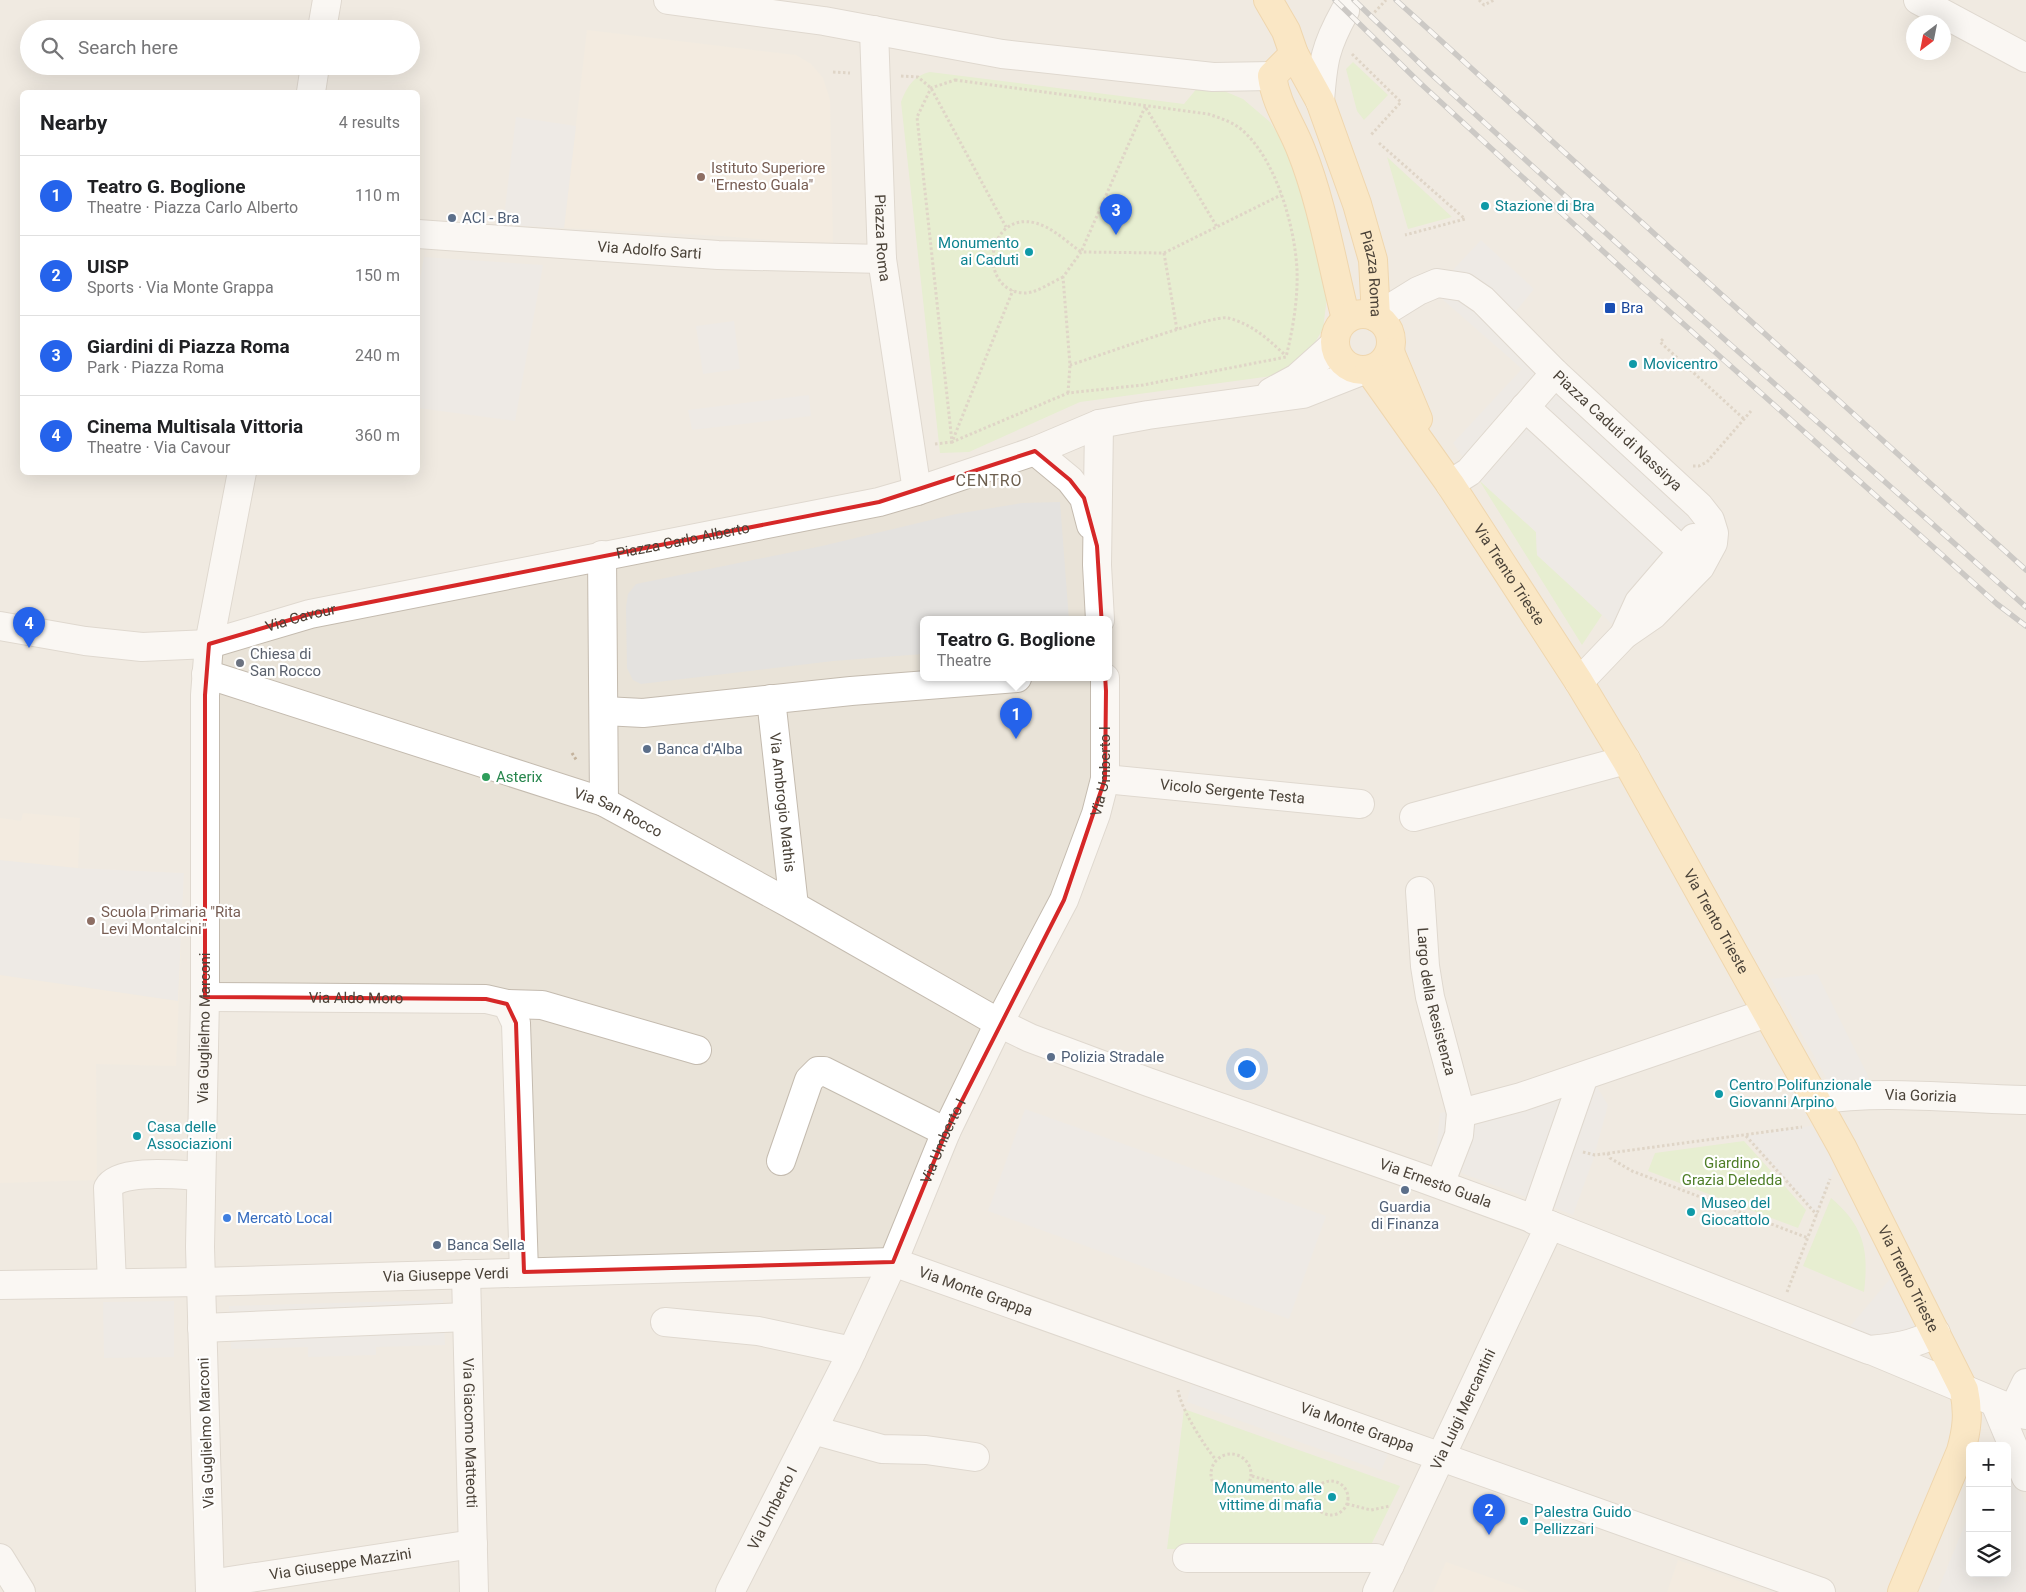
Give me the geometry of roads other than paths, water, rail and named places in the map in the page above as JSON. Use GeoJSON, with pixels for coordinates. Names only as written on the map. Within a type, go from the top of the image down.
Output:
{"type":"FeatureCollection","features":[{"type":"Feature","properties":{"kind":"main road","name":"Piazza Roma"},"geometry":{"type":"LineString","coordinates":[[1268,0],[1286,31],[1294,54],[1320,101],[1358,204],[1373,260],[1376,317]]}},
{"type":"Feature","properties":{"kind":"main road"},"geometry":{"type":"LineString","coordinates":[[1294,54],[1272,76],[1275,95],[1301,150],[1317,199],[1346,319]]}},
{"type":"Feature","properties":{"kind":"main road"},"geometry":{"type":"LineString","coordinates":[[1361,314],[1376,317],[1388,328],[1392,344],[1390,352],[1381,364],[1366,370],[1355,369],[1341,360],[1335,344],[1337,330],[1346,319],[1361,314]]}},
{"type":"Feature","properties":{"kind":"main road"},"geometry":{"type":"LineString","coordinates":[[1390,352],[1453,475]]}},
{"type":"Feature","properties":{"kind":"main road"},"geometry":{"type":"LineString","coordinates":[[1366,370],[1453,475]]}},
{"type":"Feature","properties":{"kind":"main road","name":"Via Trento Trieste"},"geometry":{"type":"LineString","coordinates":[[1453,475],[1626,760],[1767,1012],[1842,1147],[1964,1390],[1969,1412],[1967,1431],[1961,1451],[1902,1592]]}},
{"type":"Feature","properties":{"kind":"street"},"geometry":{"type":"LineString","coordinates":[[324,20],[327,0]]}},
{"type":"Feature","properties":{"kind":"street"},"geometry":{"type":"LineString","coordinates":[[668,0],[824,21],[1002,54],[1213,77],[1272,76]]}},
{"type":"Feature","properties":{"kind":"street"},"geometry":{"type":"LineString","coordinates":[[1918,0],[2026,58]]}},
{"type":"Feature","properties":{"kind":"street"},"geometry":{"type":"LineString","coordinates":[[1294,54],[1350,5]]}},
{"type":"Feature","properties":{"kind":"street"},"geometry":{"type":"LineString","coordinates":[[1320,101],[1323,60],[1331,36],[1350,5]]}},
{"type":"Feature","properties":{"kind":"street","name":"Piazza Roma"},"geometry":{"type":"LineString","coordinates":[[874,30],[882,259],[917,492]]}},
{"type":"Feature","properties":{"kind":"street"},"geometry":{"type":"LineString","coordinates":[[311,90],[314,75]]}},
{"type":"Feature","properties":{"kind":"street","name":"Via Adolfo Sarti"},"geometry":{"type":"LineString","coordinates":[[420,234],[718,255],[882,259]]}},
{"type":"Feature","properties":{"kind":"street","name":"Piazza Roma"},"geometry":{"type":"LineString","coordinates":[[1376,317],[1418,291],[1437,282],[1464,287],[1483,300],[1555,373]]}},
{"type":"Feature","properties":{"kind":"street"},"geometry":{"type":"LineString","coordinates":[[1256,400],[1297,378],[1335,344]]}},
{"type":"Feature","properties":{"kind":"street"},"geometry":{"type":"LineString","coordinates":[[917,492],[1035,451],[1099,424],[1148,415],[1303,394],[1366,370]]}},
{"type":"Feature","properties":{"kind":"street","name":"Piazza Caduti di Nassirya"},"geometry":{"type":"LineString","coordinates":[[1453,475],[1525,407],[1555,373],[1699,506],[1710,520]]}},
{"type":"Feature","properties":{"kind":"street"},"geometry":{"type":"LineString","coordinates":[[1525,407],[1682,551]]}},
{"type":"Feature","properties":{"kind":"street"},"geometry":{"type":"LineString","coordinates":[[1099,424],[1097,546],[1100,616]]}},
{"type":"Feature","properties":{"kind":"street"},"geometry":{"type":"LineString","coordinates":[[1035,451],[1070,480],[1084,498],[1097,546]]}},
{"type":"Feature","properties":{"kind":"street","name":"Via Guglielmo Marconi"},"geometry":{"type":"LineString","coordinates":[[210,1588],[201,1282],[205,997],[206,674],[209,644],[241,475]]}},
{"type":"Feature","properties":{"kind":"street","name":"Piazza Carlo Alberto"},"geometry":{"type":"LineString","coordinates":[[604,802],[602,555],[838,510],[917,492]]}},
{"type":"Feature","properties":{"kind":"street"},"geometry":{"type":"LineString","coordinates":[[1624,635],[1639,602],[1710,520]]}},
{"type":"Feature","properties":{"kind":"street"},"geometry":{"type":"LineString","coordinates":[[1579,682],[1624,635],[1654,615],[1700,567],[1714,543],[1714,533],[1710,520]]}},
{"type":"Feature","properties":{"kind":"street","name":"Via Cavour"},"geometry":{"type":"LineString","coordinates":[[0,626],[85,641],[142,647],[209,644],[310,614],[602,555]]}},
{"type":"Feature","properties":{"kind":"street","name":"Via San Rocco"},"geometry":{"type":"LineString","coordinates":[[206,674],[604,802],[794,906],[999,1023]]}},
{"type":"Feature","properties":{"kind":"street"},"geometry":{"type":"LineString","coordinates":[[604,710],[643,713],[771,699],[982,681]]}},
{"type":"Feature","properties":{"kind":"street","name":"Via Umberto I"},"geometry":{"type":"LineString","coordinates":[[730,1592],[852,1351],[893,1262],[946,1132],[999,1023],[1064,900],[1096,814],[1105,779],[1105,681]]}},
{"type":"Feature","properties":{"kind":"street","name":"Via Ambrogio Mathis"},"geometry":{"type":"LineString","coordinates":[[771,699],[794,906]]}},
{"type":"Feature","properties":{"kind":"street"},"geometry":{"type":"LineString","coordinates":[[1414,817],[1626,760]]}},
{"type":"Feature","properties":{"kind":"street","name":"Vicolo Sergente Testa"},"geometry":{"type":"LineString","coordinates":[[1105,779],[1360,804]]}},
{"type":"Feature","properties":{"kind":"street","name":"Largo della Resistenza"},"geometry":{"type":"LineString","coordinates":[[1420,890],[1425,966],[1430,997],[1461,1113],[1459,1135],[1440,1184]]}},
{"type":"Feature","properties":{"kind":"street","name":"Via Aldo Moro"},"geometry":{"type":"LineString","coordinates":[[205,997],[486,999],[507,1004],[542,1005],[697,1050]]}},
{"type":"Feature","properties":{"kind":"street"},"geometry":{"type":"LineString","coordinates":[[507,1004],[516,1023],[524,1272]]}},
{"type":"Feature","properties":{"kind":"street"},"geometry":{"type":"LineString","coordinates":[[1461,1113],[1584,1076],[1767,1012]]}},
{"type":"Feature","properties":{"kind":"street","name":"Via Ernesto Guala"},"geometry":{"type":"LineString","coordinates":[[999,1023],[1030,1038],[1148,1082],[1440,1184],[1542,1222],[1779,1314],[2011,1409]]}},
{"type":"Feature","properties":{"kind":"street"},"geometry":{"type":"LineString","coordinates":[[781,1161],[809,1080],[818,1071],[824,1071],[946,1132]]}},
{"type":"Feature","properties":{"kind":"street"},"geometry":{"type":"LineString","coordinates":[[1542,1222],[1560,1146],[1584,1076]]}},
{"type":"Feature","properties":{"kind":"street","name":"Via Gorizia"},"geometry":{"type":"LineString","coordinates":[[1822,1111],[1840,1096],[2026,1100]]}},
{"type":"Feature","properties":{"kind":"street"},"geometry":{"type":"LineString","coordinates":[[112,1283],[108,1188],[111,1182],[117,1178],[142,1175],[201,1176]]}},
{"type":"Feature","properties":{"kind":"street","name":"Via Luigi Mercantini"},"geometry":{"type":"LineString","coordinates":[[1377,1592],[1442,1458],[1542,1222]]}},
{"type":"Feature","properties":{"kind":"street","name":"Via Giuseppe Verdi"},"geometry":{"type":"LineString","coordinates":[[0,1285],[201,1282],[893,1262]]}},
{"type":"Feature","properties":{"kind":"street","name":"Via Monte Grappa"},"geometry":{"type":"LineString","coordinates":[[893,1262],[1175,1364],[1822,1592]]}},
{"type":"Feature","properties":{"kind":"street","name":"Via Giacomo Matteotti"},"geometry":{"type":"LineString","coordinates":[[466,1274],[474,1592]]}},
{"type":"Feature","properties":{"kind":"street"},"geometry":{"type":"LineString","coordinates":[[202,1328],[467,1317]]}},
{"type":"Feature","properties":{"kind":"street"},"geometry":{"type":"LineString","coordinates":[[665,1322],[758,1331],[852,1351]]}},
{"type":"Feature","properties":{"kind":"street","name":"Via Ernesto Guala"},"geometry":{"type":"LineString","coordinates":[[1869,1350],[1900,1348],[1919,1342],[1936,1333]]}},
{"type":"Feature","properties":{"kind":"street"},"geometry":{"type":"LineString","coordinates":[[2026,1383],[2011,1409],[2026,1476]]}},
{"type":"Feature","properties":{"kind":"street"},"geometry":{"type":"LineString","coordinates":[[813,1430],[882,1449],[926,1450],[975,1456]]}},
{"type":"Feature","properties":{"kind":"street","name":"Via Giuseppe Mazzini"},"geometry":{"type":"LineString","coordinates":[[210,1588],[473,1544]]}},
{"type":"Feature","properties":{"kind":"street"},"geometry":{"type":"LineString","coordinates":[[0,1558],[21,1592]]}},
{"type":"Feature","properties":{"kind":"street"},"geometry":{"type":"LineString","coordinates":[[1187,1558],[1376,1558],[1390,1565]]}},
{"type":"Feature","properties":{"kind":"railway"},"geometry":{"type":"LineString","coordinates":[[1335,0],[1420,83],[1641,286],[1997,604],[2026,626]]}},
{"type":"Feature","properties":{"kind":"railway"},"geometry":{"type":"LineString","coordinates":[[1354,0],[1430,73],[1652,275],[2026,607]]}},
{"type":"Feature","properties":{"kind":"railway"},"geometry":{"type":"LineString","coordinates":[[1396,0],[2026,570]]}},
{"type":"Feature","properties":{"kind":"place","name":"Istituto Superiore \"Ernesto Guala\""},"geometry":{"type":"Point","coordinates":[701,177]}},
{"type":"Feature","properties":{"kind":"place","name":"Stazione di Bra"},"geometry":{"type":"Point","coordinates":[1485,206]}},
{"type":"Feature","properties":{"kind":"place","name":"ACI - Bra"},"geometry":{"type":"Point","coordinates":[452,218]}},
{"type":"Feature","properties":{"kind":"place","name":"Giardini di Piazza Roma"},"geometry":{"type":"Point","coordinates":[1116,235]}},
{"type":"Feature","properties":{"kind":"place","name":"Monumento ai Caduti"},"geometry":{"type":"Point","coordinates":[1029,252]}},
{"type":"Feature","properties":{"kind":"place","name":"Bra"},"geometry":{"type":"Point","coordinates":[1610,308]}},
{"type":"Feature","properties":{"kind":"place","name":"Movicentro"},"geometry":{"type":"Point","coordinates":[1633,364]}},
{"type":"Feature","properties":{"kind":"place","name":"Cinema Multisala Vittoria"},"geometry":{"type":"Point","coordinates":[29,648]}},
{"type":"Feature","properties":{"kind":"place","name":"Chiesa di San Rocco"},"geometry":{"type":"Point","coordinates":[240,663]}},
{"type":"Feature","properties":{"kind":"place","name":"Teatro G. Boglione"},"geometry":{"type":"Point","coordinates":[1016,739]}},
{"type":"Feature","properties":{"kind":"place","name":"Banca d'Alba"},"geometry":{"type":"Point","coordinates":[647,749]}},
{"type":"Feature","properties":{"kind":"place","name":"Asterix"},"geometry":{"type":"Point","coordinates":[486,777]}},
{"type":"Feature","properties":{"kind":"place","name":"Scuola Primaria \"Rita Levi Montalcini\""},"geometry":{"type":"Point","coordinates":[91,921]}},
{"type":"Feature","properties":{"kind":"place","name":"Polizia Stradale"},"geometry":{"type":"Point","coordinates":[1051,1057]}},
{"type":"Feature","properties":{"kind":"place","name":"Centro Polifunzionale Giovanni Arpino"},"geometry":{"type":"Point","coordinates":[1719,1094]}},
{"type":"Feature","properties":{"kind":"place","name":"Casa delle Associazioni"},"geometry":{"type":"Point","coordinates":[137,1136]}},
{"type":"Feature","properties":{"kind":"place","name":"Guardia di Finanza"},"geometry":{"type":"Point","coordinates":[1405,1190]}},
{"type":"Feature","properties":{"kind":"place","name":"Museo del Giocattolo"},"geometry":{"type":"Point","coordinates":[1691,1212]}},
{"type":"Feature","properties":{"kind":"place","name":"Mercatò Local"},"geometry":{"type":"Point","coordinates":[227,1218]}},
{"type":"Feature","properties":{"kind":"place","name":"Banca Sella"},"geometry":{"type":"Point","coordinates":[437,1245]}},
{"type":"Feature","properties":{"kind":"place","name":"Monumento alle vittime di mafia"},"geometry":{"type":"Point","coordinates":[1332,1497]}},
{"type":"Feature","properties":{"kind":"place","name":"Palestra Guido Pellizzari"},"geometry":{"type":"Point","coordinates":[1524,1521]}},
{"type":"Feature","properties":{"kind":"place","name":"UISP"},"geometry":{"type":"Point","coordinates":[1489,1535]}},
{"type":"Feature","properties":{"kind":"district","name":"CENTRO"},"geometry":{"type":"Point","coordinates":[989,480]}},
{"type":"Feature","properties":{"kind":"park label","name":"Giardino Grazia Deledda"},"geometry":{"type":"Point","coordinates":[1732,1172]}}]}
